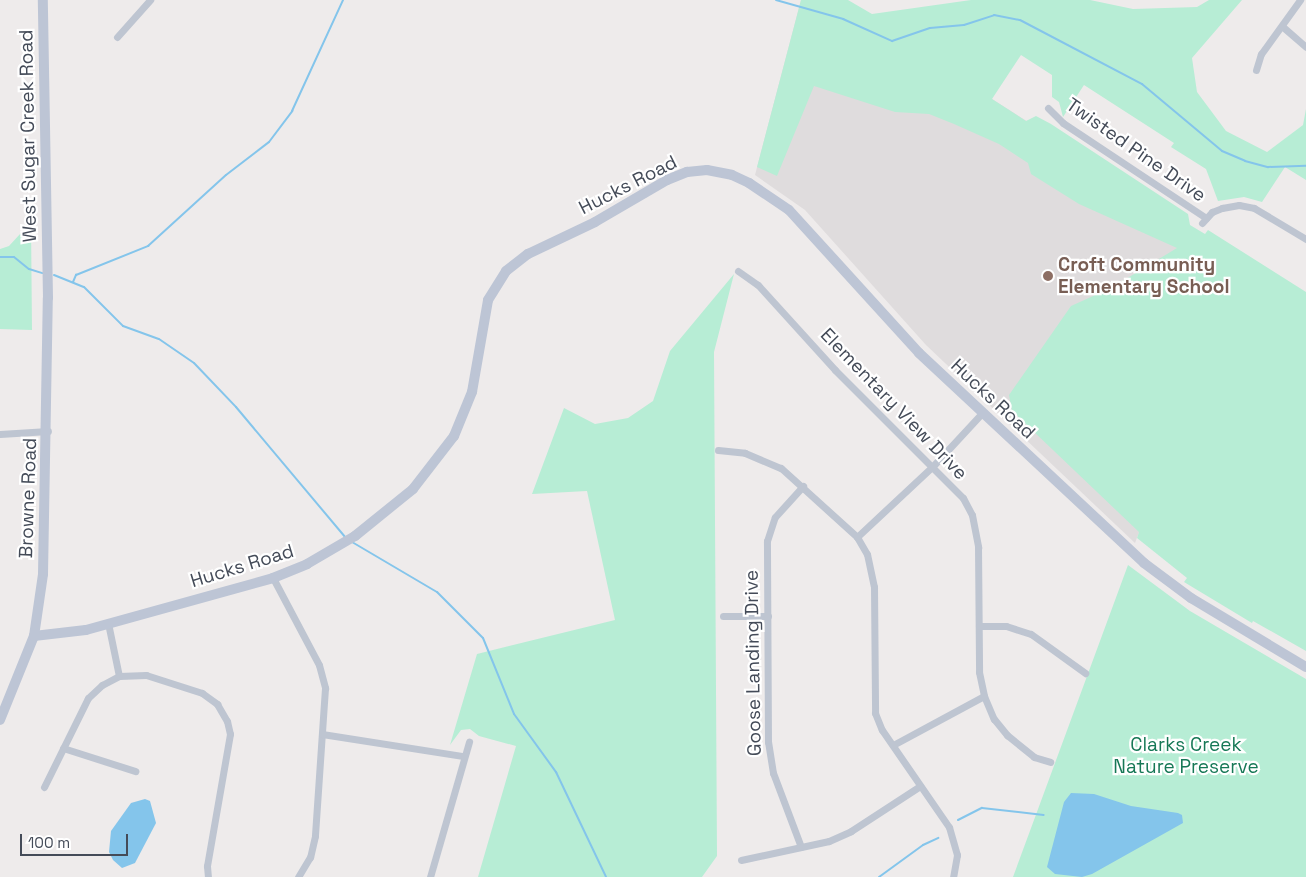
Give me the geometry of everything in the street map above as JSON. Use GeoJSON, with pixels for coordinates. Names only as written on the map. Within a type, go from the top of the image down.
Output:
{"type":"FeatureCollection","features":[{"type":"Feature","properties":{"kind":"main road","name":"West Sugar Creek Road"},"geometry":{"type":"LineString","coordinates":[[43,0],[48,271]]}},
{"type":"Feature","properties":{"kind":"main road","name":"Hucks Road"},"geometry":{"type":"LineString","coordinates":[[34,636],[68,634],[273,578],[307,564],[354,536],[413,489],[454,436],[472,392],[488,300],[506,271],[528,254],[595,222],[667,180],[694,171],[732,175],[758,187],[790,210],[892,326],[982,413],[1165,580],[1306,667]]}},
{"type":"Feature","properties":{"kind":"main road","name":"Browne Road"},"geometry":{"type":"LineString","coordinates":[[0,720],[34,636],[43,574],[48,431],[48,271]]}},
{"type":"Feature","properties":{"kind":"street"},"geometry":{"type":"LineString","coordinates":[[117,37],[150,0]]}},
{"type":"Feature","properties":{"kind":"street"},"geometry":{"type":"LineString","coordinates":[[1256,70],[1261,54],[1283,27],[1300,0]]}},
{"type":"Feature","properties":{"kind":"street"},"geometry":{"type":"LineString","coordinates":[[1283,27],[1306,46]]}},
{"type":"Feature","properties":{"kind":"street","name":"Twisted Pine Drive"},"geometry":{"type":"LineString","coordinates":[[1048,108],[1063,124],[1204,220],[1222,208],[1239,205],[1254,208],[1306,239]]}},
{"type":"Feature","properties":{"kind":"street","name":"Elementary View Drive"},"geometry":{"type":"LineString","coordinates":[[738,271],[758,285],[835,370],[933,466],[962,498],[972,515],[978,547],[979,672],[984,696],[994,719],[1007,735],[1034,757],[1050,762]]}},
{"type":"Feature","properties":{"kind":"street"},"geometry":{"type":"LineString","coordinates":[[857,537],[933,466],[982,413]]}},
{"type":"Feature","properties":{"kind":"street"},"geometry":{"type":"LineString","coordinates":[[0,434],[48,431]]}},
{"type":"Feature","properties":{"kind":"street"},"geometry":{"type":"LineString","coordinates":[[718,450],[762,458],[781,468],[857,537],[867,554],[874,587],[875,713],[893,745],[956,842],[953,877]]}},
{"type":"Feature","properties":{"kind":"street","name":"Goose Landing Drive"},"geometry":{"type":"LineString","coordinates":[[801,847],[773,773],[768,742],[767,541],[771,526],[803,486]]}},
{"type":"Feature","properties":{"kind":"street"},"geometry":{"type":"LineString","coordinates":[[273,578],[319,665],[325,688],[315,836],[310,857],[298,877]]}},
{"type":"Feature","properties":{"kind":"street"},"geometry":{"type":"LineString","coordinates":[[722,616],[768,616]]}},
{"type":"Feature","properties":{"kind":"street"},"geometry":{"type":"LineString","coordinates":[[108,623],[118,676]]}},
{"type":"Feature","properties":{"kind":"street"},"geometry":{"type":"LineString","coordinates":[[979,626],[1006,626],[1031,634],[1086,673]]}},
{"type":"Feature","properties":{"kind":"street"},"geometry":{"type":"LineString","coordinates":[[44,787],[88,698],[102,685],[118,676],[146,675],[202,693],[218,704],[228,721],[229,747],[207,866],[208,877]]}},
{"type":"Feature","properties":{"kind":"street"},"geometry":{"type":"LineString","coordinates":[[893,745],[984,696]]}},
{"type":"Feature","properties":{"kind":"street"},"geometry":{"type":"LineString","coordinates":[[322,734],[463,756]]}},
{"type":"Feature","properties":{"kind":"street"},"geometry":{"type":"LineString","coordinates":[[430,877],[463,756],[469,742]]}},
{"type":"Feature","properties":{"kind":"street"},"geometry":{"type":"LineString","coordinates":[[63,748],[135,771]]}},
{"type":"Feature","properties":{"kind":"street"},"geometry":{"type":"LineString","coordinates":[[741,860],[829,841],[852,831],[920,786]]}},
{"type":"Feature","properties":{"kind":"shaded area","name":"Croft Community Elementary School"},"geometry":{"type":"Polygon","coordinates":[[[801,0],[967,83],[1190,225],[1177,431],[1135,543],[926,345],[805,210],[755,175],[801,0]]]}},
{"type":"Feature","properties":{"kind":"green space"},"geometry":{"type":"Polygon","coordinates":[[[801,0],[848,0],[872,14],[971,0],[1090,0],[1133,9],[1197,7],[1209,0],[1242,0],[1192,58],[1197,92],[1226,131],[1267,152],[1303,125],[1306,109],[1306,180],[1285,167],[1262,202],[1244,197],[1218,201],[1206,169],[1171,147],[1174,143],[1084,85],[1063,117],[1059,102],[1052,97],[1052,75],[1021,55],[992,99],[1026,121],[1036,116],[1051,124],[1188,214],[1190,225],[1205,234],[1208,230],[1306,292],[1306,651],[1253,621],[1252,623],[1184,582],[1187,578],[1137,538],[1139,532],[1012,411],[1009,395],[1071,306],[1111,288],[1177,248],[1079,204],[1031,174],[1028,163],[999,144],[929,114],[895,112],[814,86],[777,176],[757,167],[801,0]]]}},
{"type":"Feature","properties":{"kind":"green space"},"geometry":{"type":"Polygon","coordinates":[[[31,222],[32,330],[0,329],[0,249],[9,246],[31,222]]]}},
{"type":"Feature","properties":{"kind":"green space"},"geometry":{"type":"Polygon","coordinates":[[[734,274],[714,352],[717,856],[702,877],[478,877],[516,746],[479,736],[470,729],[461,730],[450,745],[477,654],[615,620],[587,491],[532,494],[564,408],[595,424],[628,418],[653,401],[670,351],[734,274]]]}},
{"type":"Feature","properties":{"kind":"green space","name":"Clarks Creek Nature Preserve"},"geometry":{"type":"Polygon","coordinates":[[[1128,565],[1190,611],[1306,679],[1306,877],[1013,877],[1128,565]]]}},
{"type":"Feature","properties":{"kind":"water"},"geometry":{"type":"Polygon","coordinates":[[[1071,793],[1094,794],[1131,806],[1178,813],[1182,815],[1183,823],[1092,874],[1082,877],[1055,874],[1047,867],[1064,802],[1071,793]]]}},
{"type":"Feature","properties":{"kind":"water"},"geometry":{"type":"Polygon","coordinates":[[[145,799],[150,801],[156,823],[135,863],[122,868],[113,860],[109,852],[111,831],[131,803],[145,799]]]}},
{"type":"Feature","properties":{"kind":"waterway"},"geometry":{"type":"LineString","coordinates":[[73,282],[76,275],[148,246],[226,175],[269,142],[292,111],[343,0]]}},
{"type":"Feature","properties":{"kind":"waterway"},"geometry":{"type":"LineString","coordinates":[[776,0],[843,19],[892,41],[930,28],[964,25],[994,15],[1020,20],[1142,84],[1222,151],[1245,161],[1268,167],[1306,166]]}},
{"type":"Feature","properties":{"kind":"waterway"},"geometry":{"type":"LineString","coordinates":[[0,257],[14,257],[29,269],[42,273]]}},
{"type":"Feature","properties":{"kind":"waterway"},"geometry":{"type":"LineString","coordinates":[[54,275],[84,287],[123,326],[159,339],[194,363],[236,407],[346,538]]}},
{"type":"Feature","properties":{"kind":"waterway"},"geometry":{"type":"LineString","coordinates":[[352,542],[437,592],[483,638],[514,714],[556,772],[606,877]]}},
{"type":"Feature","properties":{"kind":"waterway"},"geometry":{"type":"LineString","coordinates":[[958,820],[982,808],[1044,815]]}},
{"type":"Feature","properties":{"kind":"waterway"},"geometry":{"type":"LineString","coordinates":[[879,877],[923,845],[938,838]]}},
{"type":"Feature","properties":{"kind":"place","name":"Croft Community Elementary School"},"geometry":{"type":"Point","coordinates":[1048,276]}}]}
